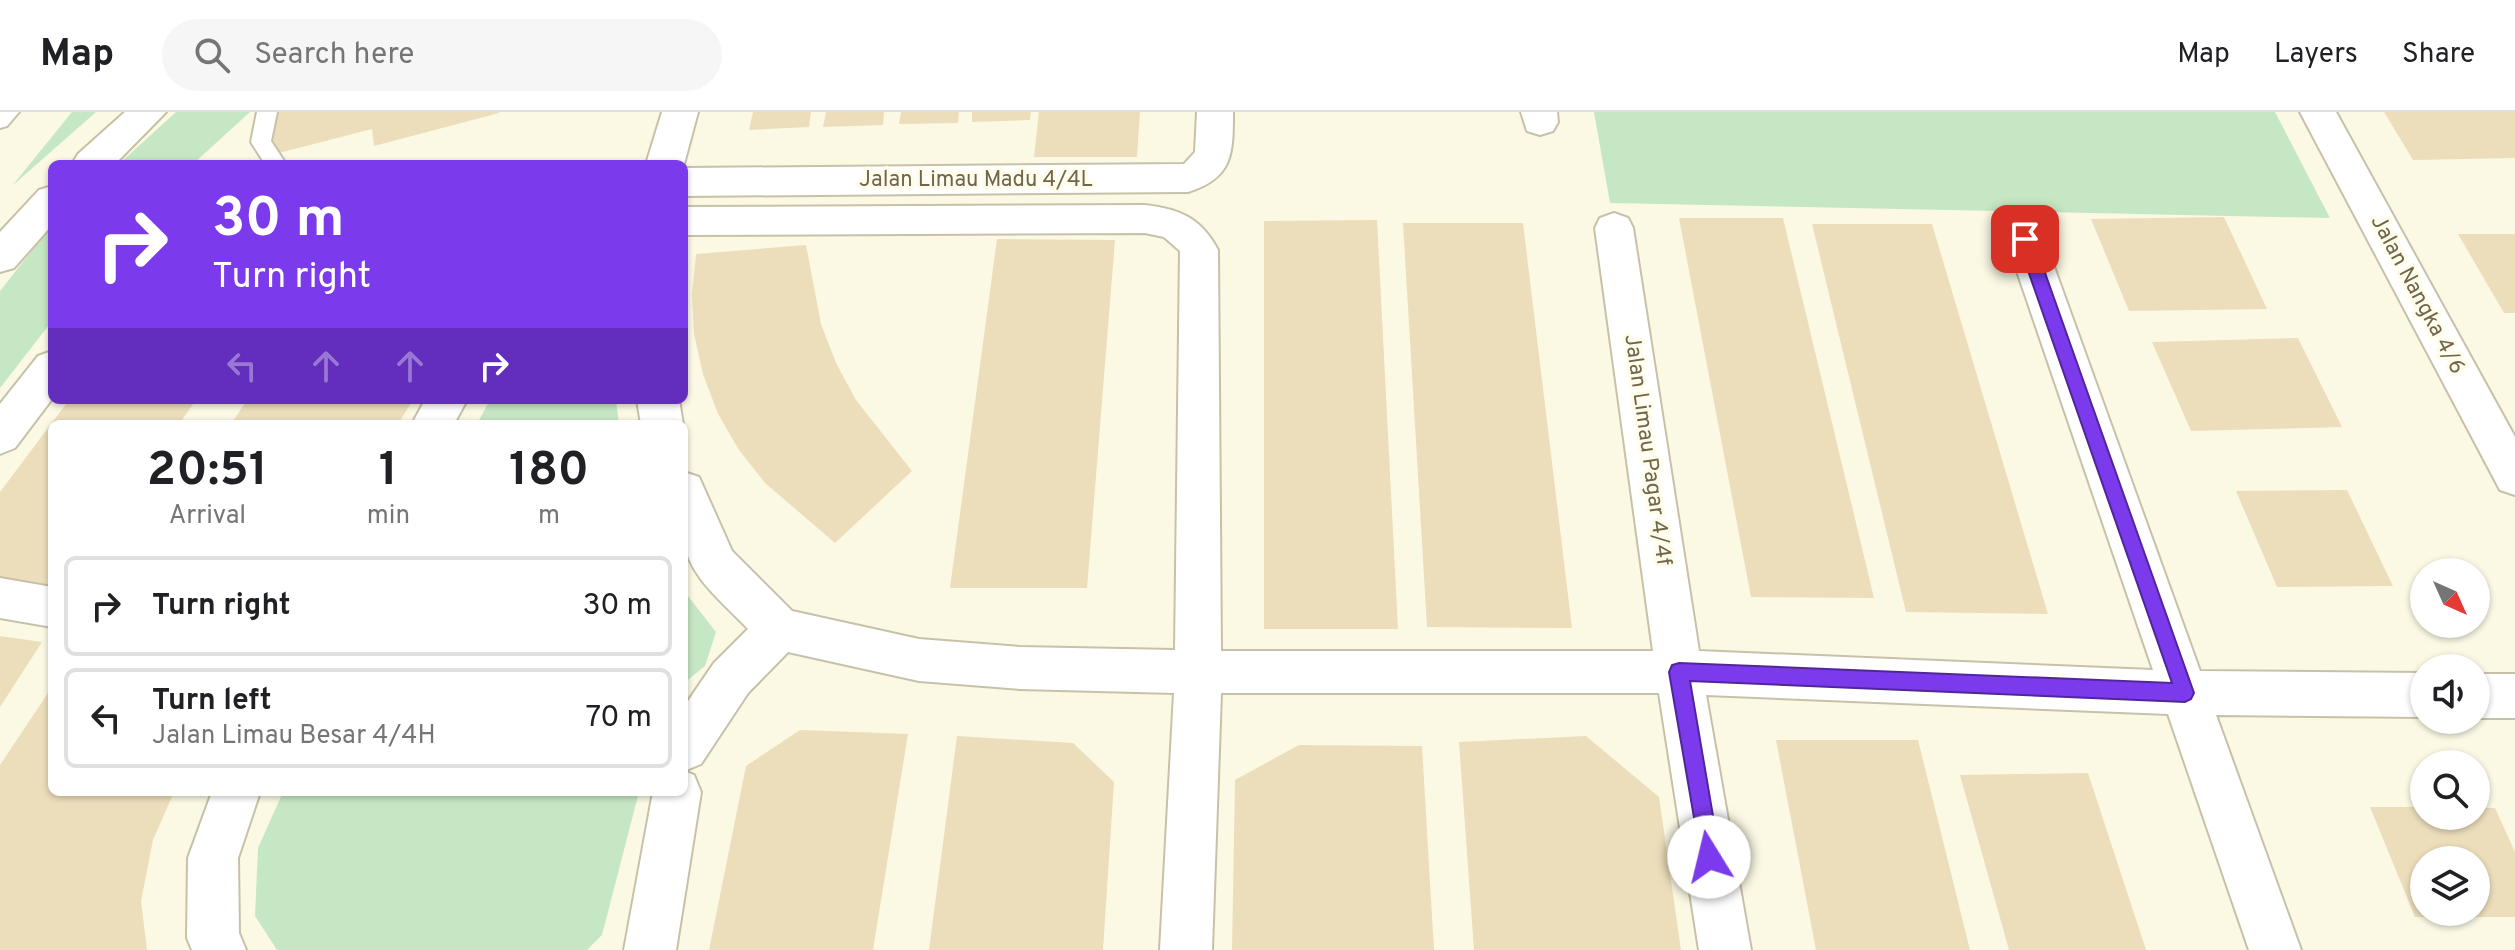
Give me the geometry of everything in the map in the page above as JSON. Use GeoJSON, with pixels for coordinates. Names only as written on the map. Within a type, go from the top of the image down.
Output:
{"type":"FeatureCollection","features":[{"type":"Feature","properties":{"kind":"street"},"geometry":{"type":"LineString","coordinates":[[95,160],[148,112]]}},
{"type":"Feature","properties":{"kind":"street"},"geometry":{"type":"LineString","coordinates":[[666,160],[680,112]]}},
{"type":"Feature","properties":{"kind":"street","name":"Jalan Limau Madu 4/4L"},"geometry":{"type":"LineString","coordinates":[[688,182],[1188,178],[1203,174],[1214,158],[1215,112]]}},
{"type":"Feature","properties":{"kind":"street","name":"Jalan Nangka 4/6"},"geometry":{"type":"LineString","coordinates":[[2318,112],[2515,477]]}},
{"type":"Feature","properties":{"kind":"street"},"geometry":{"type":"LineString","coordinates":[[0,257],[48,204]]}},
{"type":"Feature","properties":{"kind":"street"},"geometry":{"type":"LineString","coordinates":[[688,221],[1145,219],[1174,222],[1188,231],[1199,250],[1198,672],[1186,950]]}},
{"type":"Feature","properties":{"kind":"street","name":"Jalan Limau Pagar 4/4f"},"geometry":{"type":"LineString","coordinates":[[1614,228],[1679,672],[1725,950]]}},
{"type":"Feature","properties":{"kind":"street"},"geometry":{"type":"LineString","coordinates":[[2025,239],[2275,950]]}},
{"type":"Feature","properties":{"kind":"street"},"geometry":{"type":"LineString","coordinates":[[0,436],[48,373]]}},
{"type":"Feature","properties":{"kind":"street"},"geometry":{"type":"LineString","coordinates":[[688,500],[715,564],[779,629],[919,660],[1020,668],[1198,672],[1679,672],[2185,693],[2410,695]]}},
{"type":"Feature","properties":{"kind":"street"},"geometry":{"type":"LineString","coordinates":[[0,598],[48,606]]}},
{"type":"Feature","properties":{"kind":"street"},"geometry":{"type":"LineString","coordinates":[[688,742],[731,678],[779,629]]}},
{"type":"Feature","properties":{"kind":"street"},"geometry":{"type":"LineString","coordinates":[[2490,696],[2515,696]]}},
{"type":"Feature","properties":{"kind":"street"},"geometry":{"type":"LineString","coordinates":[[220,950],[213,938],[213,858],[235,796]]}},
{"type":"Feature","properties":{"kind":"street"},"geometry":{"type":"LineString","coordinates":[[650,950],[676,796]]}},
{"type":"Feature","properties":{"kind":"lane"},"geometry":{"type":"LineString","coordinates":[[0,121],[9,112]]}},
{"type":"Feature","properties":{"kind":"lane"},"geometry":{"type":"LineString","coordinates":[[267,112],[261,142],[273,160]]}},
{"type":"Feature","properties":{"kind":"green space"},"geometry":{"type":"Polygon","coordinates":[[[72,112],[96,112],[12,186],[72,112]]]}},
{"type":"Feature","properties":{"kind":"green space"},"geometry":{"type":"Polygon","coordinates":[[[176,112],[250,112],[197,160],[123,160],[176,112]]]}},
{"type":"Feature","properties":{"kind":"green space"},"geometry":{"type":"Polygon","coordinates":[[[1594,112],[2275,112],[2330,218],[1610,203],[1594,112]]]}},
{"type":"Feature","properties":{"kind":"green space"},"geometry":{"type":"Polygon","coordinates":[[[48,230],[48,326],[0,388],[0,291],[48,230]]]}},
{"type":"Feature","properties":{"kind":"green space"},"geometry":{"type":"Polygon","coordinates":[[[488,404],[616,404],[618,420],[479,420],[488,404]]]}},
{"type":"Feature","properties":{"kind":"green space"},"geometry":{"type":"Polygon","coordinates":[[[688,596],[716,632],[705,666],[688,680],[688,596]]]}},
{"type":"Feature","properties":{"kind":"green space"},"geometry":{"type":"Polygon","coordinates":[[[281,796],[638,796],[602,935],[587,950],[277,950],[255,916],[258,848],[281,796]]]}},
{"type":"Feature","properties":{"kind":"building"},"geometry":{"type":"Polygon","coordinates":[[[268,112],[499,113],[374,146],[372,129],[271,155],[268,112]]]}},
{"type":"Feature","properties":{"kind":"building"},"geometry":{"type":"Polygon","coordinates":[[[753,112],[811,112],[809,127],[749,130],[753,112]]]}},
{"type":"Feature","properties":{"kind":"building"},"geometry":{"type":"Polygon","coordinates":[[[826,112],[884,112],[883,125],[823,127],[826,112]]]}},
{"type":"Feature","properties":{"kind":"building"},"geometry":{"type":"Polygon","coordinates":[[[901,112],[959,112],[958,123],[899,124],[901,112]]]}},
{"type":"Feature","properties":{"kind":"building"},"geometry":{"type":"Polygon","coordinates":[[[972,112],[1031,112],[1030,120],[972,122],[972,112]]]}},
{"type":"Feature","properties":{"kind":"building"},"geometry":{"type":"Polygon","coordinates":[[[1039,112],[1140,112],[1137,157],[1034,157],[1039,112]]]}},
{"type":"Feature","properties":{"kind":"building"},"geometry":{"type":"Polygon","coordinates":[[[2384,112],[2515,112],[2515,158],[2413,160],[2384,112]]]}},
{"type":"Feature","properties":{"kind":"building"},"geometry":{"type":"Polygon","coordinates":[[[2224,217],[2267,309],[2129,311],[2091,219],[2224,217]]]}},
{"type":"Feature","properties":{"kind":"building"},"geometry":{"type":"Polygon","coordinates":[[[1679,218],[1783,218],[1874,598],[1751,597],[1679,218]]]}},
{"type":"Feature","properties":{"kind":"building"},"geometry":{"type":"Polygon","coordinates":[[[1377,220],[1398,629],[1264,629],[1264,221],[1377,220]]]}},
{"type":"Feature","properties":{"kind":"building"},"geometry":{"type":"Polygon","coordinates":[[[1403,223],[1523,223],[1572,628],[1427,627],[1403,223]]]}},
{"type":"Feature","properties":{"kind":"building"},"geometry":{"type":"Polygon","coordinates":[[[1812,224],[1932,224],[2048,614],[1906,612],[1812,224]]]}},
{"type":"Feature","properties":{"kind":"building"},"geometry":{"type":"Polygon","coordinates":[[[2458,234],[2515,234],[2515,313],[2504,313],[2458,234]]]}},
{"type":"Feature","properties":{"kind":"building"},"geometry":{"type":"Polygon","coordinates":[[[997,239],[1115,240],[1087,588],[950,588],[997,239]]]}},
{"type":"Feature","properties":{"kind":"building"},"geometry":{"type":"Polygon","coordinates":[[[806,245],[821,324],[836,363],[856,400],[912,471],[835,543],[765,483],[739,450],[718,414],[703,374],[694,334],[692,294],[696,254],[806,245]]]}},
{"type":"Feature","properties":{"kind":"building"},"geometry":{"type":"Polygon","coordinates":[[[2298,338],[2342,427],[2191,431],[2152,342],[2298,338]]]}},
{"type":"Feature","properties":{"kind":"building"},"geometry":{"type":"Polygon","coordinates":[[[66,404],[193,404],[182,420],[54,420],[66,404]]]}},
{"type":"Feature","properties":{"kind":"building"},"geometry":{"type":"Polygon","coordinates":[[[244,404],[410,404],[400,420],[234,420],[244,404]]]}},
{"type":"Feature","properties":{"kind":"building"},"geometry":{"type":"Polygon","coordinates":[[[48,428],[48,593],[0,586],[0,492],[48,428]]]}},
{"type":"Feature","properties":{"kind":"building"},"geometry":{"type":"Polygon","coordinates":[[[2347,490],[2393,586],[2277,587],[2236,491],[2347,490]]]}},
{"type":"Feature","properties":{"kind":"building"},"geometry":{"type":"Polygon","coordinates":[[[0,636],[42,642],[0,707],[0,636]]]}},
{"type":"Feature","properties":{"kind":"building"},"geometry":{"type":"Polygon","coordinates":[[[48,693],[48,796],[172,796],[153,840],[141,901],[147,950],[0,950],[0,765],[48,693]]]}},
{"type":"Feature","properties":{"kind":"building"},"geometry":{"type":"Polygon","coordinates":[[[800,730],[908,734],[873,950],[709,950],[746,766],[800,730]]]}},
{"type":"Feature","properties":{"kind":"building"},"geometry":{"type":"Polygon","coordinates":[[[957,736],[1073,743],[1114,782],[1103,950],[929,950],[957,736]]]}},
{"type":"Feature","properties":{"kind":"building"},"geometry":{"type":"Polygon","coordinates":[[[1586,736],[1659,797],[1681,950],[1474,950],[1459,742],[1586,736]]]}},
{"type":"Feature","properties":{"kind":"building"},"geometry":{"type":"Polygon","coordinates":[[[1776,740],[1918,740],[1970,950],[1816,950],[1776,740]]]}},
{"type":"Feature","properties":{"kind":"building"},"geometry":{"type":"Polygon","coordinates":[[[1299,745],[1422,746],[1434,950],[1232,950],[1235,780],[1299,745]]]}},
{"type":"Feature","properties":{"kind":"building"},"geometry":{"type":"Polygon","coordinates":[[[2088,773],[2146,950],[2009,950],[1960,775],[2088,773]]]}},
{"type":"Feature","properties":{"kind":"building"},"geometry":{"type":"Polygon","coordinates":[[[2370,807],[2410,807],[2410,830],[2490,830],[2490,808],[2495,808],[2515,852],[2515,917],[2490,917],[2490,846],[2410,846],[2410,905],[2370,807]]]}},
{"type":"Feature","properties":{"kind":"route"},"geometry":{"type":"LineString","coordinates":[[1709,857],[1679,672],[2185,693],[2025,239]]}}]}
